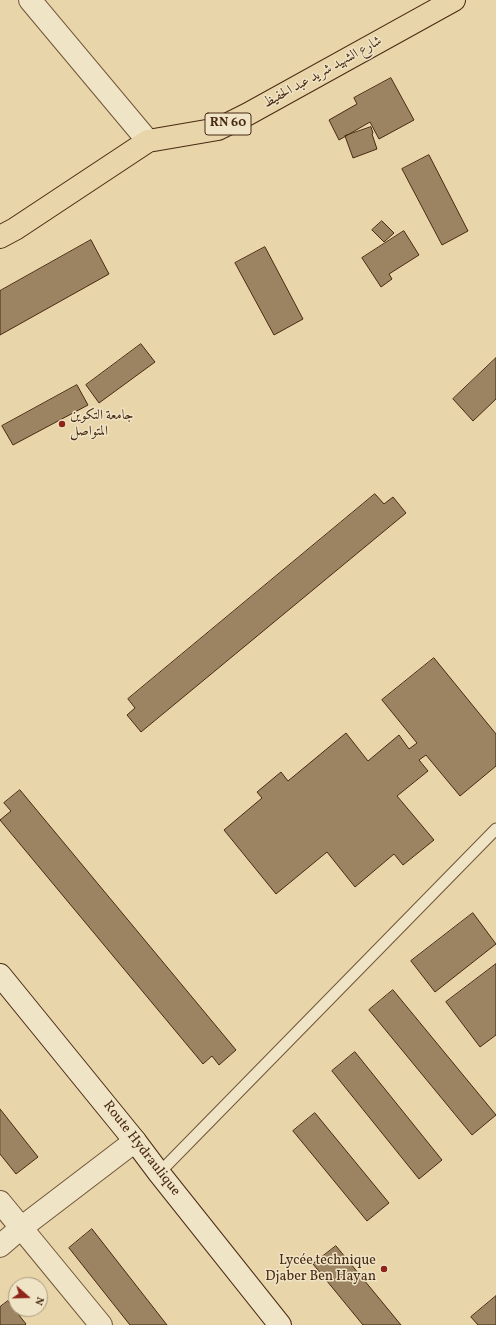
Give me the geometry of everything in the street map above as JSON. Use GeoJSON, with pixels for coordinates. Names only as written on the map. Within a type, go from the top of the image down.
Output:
{"type":"FeatureCollection","features":[{"type":"Feature","properties":{"kind":"main road","name":"شارع الشهيد شريد عبد الحفيظ"},"geometry":{"type":"LineString","coordinates":[[0,237],[15,229],[148,141],[218,129],[248,114],[454,0]]}},
{"type":"Feature","properties":{"kind":"street"},"geometry":{"type":"LineString","coordinates":[[30,0],[148,141]]}},
{"type":"Feature","properties":{"kind":"street","name":"Route Hydraulique"},"geometry":{"type":"LineString","coordinates":[[0,975],[135,1141],[280,1325]]}},
{"type":"Feature","properties":{"kind":"street"},"geometry":{"type":"LineString","coordinates":[[0,1246],[21,1228],[135,1141]]}},
{"type":"Feature","properties":{"kind":"street"},"geometry":{"type":"LineString","coordinates":[[0,1202],[101,1325]]}},
{"type":"Feature","properties":{"kind":"lane"},"geometry":{"type":"LineString","coordinates":[[159,1173],[496,829]]}},
{"type":"Feature","properties":{"kind":"building"},"geometry":{"type":"Polygon","coordinates":[[[391,78],[414,120],[379,139],[370,122],[339,140],[329,120],[357,104],[354,98],[391,78]]]}},
{"type":"Feature","properties":{"kind":"building"},"geometry":{"type":"Polygon","coordinates":[[[371,127],[377,149],[353,158],[345,136],[371,127]]]}},
{"type":"Feature","properties":{"kind":"building"},"geometry":{"type":"Polygon","coordinates":[[[429,155],[468,231],[442,245],[402,169],[429,155]]]}},
{"type":"Feature","properties":{"kind":"building"},"geometry":{"type":"Polygon","coordinates":[[[382,221],[394,233],[384,242],[372,230],[382,221]]]}},
{"type":"Feature","properties":{"kind":"building"},"geometry":{"type":"Polygon","coordinates":[[[404,231],[419,255],[389,274],[392,279],[381,287],[362,258],[404,231]]]}},
{"type":"Feature","properties":{"kind":"building"},"geometry":{"type":"Polygon","coordinates":[[[91,240],[109,274],[0,335],[0,291],[91,240]]]}},
{"type":"Feature","properties":{"kind":"building"},"geometry":{"type":"Polygon","coordinates":[[[265,247],[303,319],[274,335],[235,263],[265,247]]]}},
{"type":"Feature","properties":{"kind":"building"},"geometry":{"type":"Polygon","coordinates":[[[141,344],[155,362],[99,403],[86,385],[141,344]]]}},
{"type":"Feature","properties":{"kind":"building"},"geometry":{"type":"Polygon","coordinates":[[[496,358],[496,399],[473,421],[453,399],[496,358]]]}},
{"type":"Feature","properties":{"kind":"building"},"geometry":{"type":"Polygon","coordinates":[[[77,385],[88,405],[13,445],[2,426],[77,385]]]}},
{"type":"Feature","properties":{"kind":"building"},"geometry":{"type":"Polygon","coordinates":[[[375,494],[384,504],[393,497],[406,513],[141,732],[127,715],[135,708],[128,699],[375,494]]]}},
{"type":"Feature","properties":{"kind":"building"},"geometry":{"type":"Polygon","coordinates":[[[434,658],[496,734],[496,766],[460,796],[426,755],[419,760],[428,771],[397,796],[434,840],[403,865],[394,854],[355,887],[327,852],[276,894],[224,830],[262,798],[257,792],[281,772],[288,781],[346,733],[368,761],[399,735],[409,749],[417,743],[382,700],[434,658]]]}},
{"type":"Feature","properties":{"kind":"building"},"geometry":{"type":"Polygon","coordinates":[[[20,790],[236,1050],[219,1065],[212,1056],[203,1064],[0,820],[11,811],[4,803],[20,790]]]}},
{"type":"Feature","properties":{"kind":"building"},"geometry":{"type":"Polygon","coordinates":[[[473,913],[496,944],[435,992],[411,961],[473,913]]]}},
{"type":"Feature","properties":{"kind":"building"},"geometry":{"type":"Polygon","coordinates":[[[496,964],[496,1035],[480,1047],[446,1002],[496,964]]]}},
{"type":"Feature","properties":{"kind":"building"},"geometry":{"type":"Polygon","coordinates":[[[393,990],[496,1115],[472,1135],[369,1010],[393,990]]]}},
{"type":"Feature","properties":{"kind":"building"},"geometry":{"type":"Polygon","coordinates":[[[355,1052],[442,1160],[419,1179],[332,1071],[355,1052]]]}},
{"type":"Feature","properties":{"kind":"building"},"geometry":{"type":"Polygon","coordinates":[[[0,1109],[38,1157],[16,1174],[0,1154],[0,1109]]]}},
{"type":"Feature","properties":{"kind":"building"},"geometry":{"type":"Polygon","coordinates":[[[315,1113],[389,1203],[367,1221],[293,1131],[315,1113]]]}},
{"type":"Feature","properties":{"kind":"building"},"geometry":{"type":"Polygon","coordinates":[[[92,1229],[167,1325],[130,1325],[69,1248],[92,1229]]]}},
{"type":"Feature","properties":{"kind":"building"},"geometry":{"type":"Polygon","coordinates":[[[336,1246],[401,1325],[363,1325],[313,1264],[336,1246]]]}},
{"type":"Feature","properties":{"kind":"building"},"geometry":{"type":"Polygon","coordinates":[[[496,1296],[496,1325],[478,1325],[471,1317],[496,1296]]]}},
{"type":"Feature","properties":{"kind":"building"},"geometry":{"type":"Polygon","coordinates":[[[8,1301],[8,1317],[21,1317],[26,1324],[0,1325],[0,1307],[8,1301]]]}},
{"type":"Feature","properties":{"kind":"place","name":"جامعة التكوين المتواصل"},"geometry":{"type":"Point","coordinates":[62,424]}},
{"type":"Feature","properties":{"kind":"place","name":"Lycée technique Djaber Ben Hayan"},"geometry":{"type":"Point","coordinates":[384,1269]}}]}
